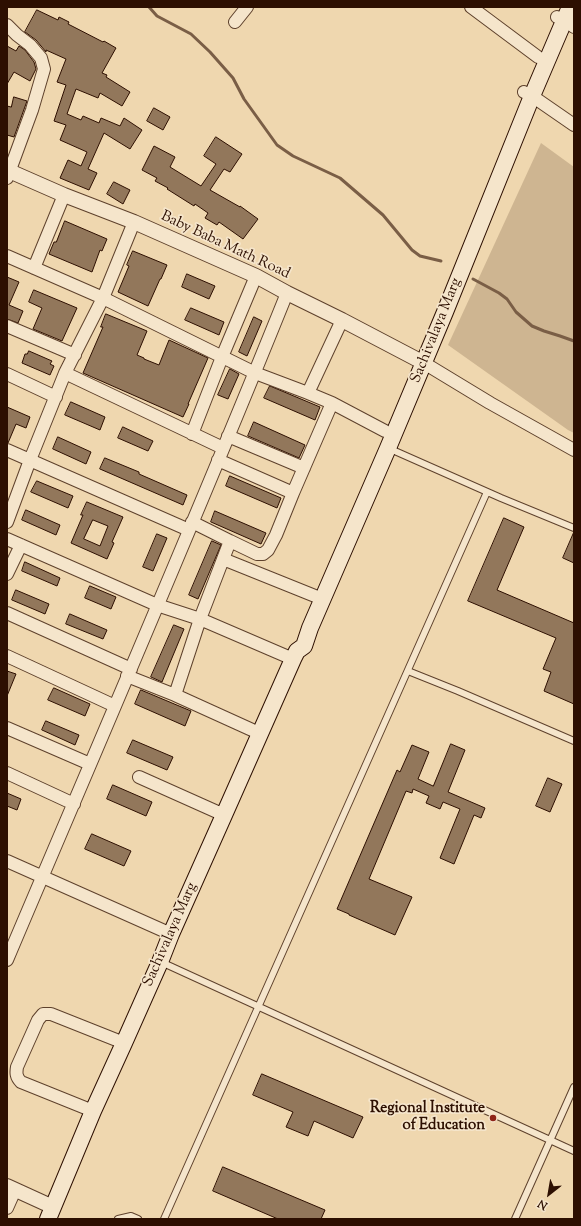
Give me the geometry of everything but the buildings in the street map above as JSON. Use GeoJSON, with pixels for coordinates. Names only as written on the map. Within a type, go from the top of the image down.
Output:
{"type":"FeatureCollection","features":[{"type":"Feature","properties":{"kind":"main road","name":"Sachivalaya Marg"},"geometry":{"type":"LineString","coordinates":[[528,94],[538,58],[565,16]]}},
{"type":"Feature","properties":{"kind":"main road","name":"Sachivalaya Marg"},"geometry":{"type":"LineString","coordinates":[[50,1213],[93,1110],[295,655],[304,646],[320,604],[388,448],[439,302],[528,94],[565,16]]}},
{"type":"Feature","properties":{"kind":"main road","name":"Sachivalaya Marg"},"geometry":{"type":"LineString","coordinates":[[295,655],[294,642],[385,431],[419,360]]}},
{"type":"Feature","properties":{"kind":"street"},"geometry":{"type":"LineString","coordinates":[[235,22],[247,7]]}},
{"type":"Feature","properties":{"kind":"street"},"geometry":{"type":"LineString","coordinates":[[471,7],[538,58]]}},
{"type":"Feature","properties":{"kind":"street"},"geometry":{"type":"LineString","coordinates":[[7,25],[30,45],[41,58],[44,69],[32,110],[8,173]]}},
{"type":"Feature","properties":{"kind":"street"},"geometry":{"type":"LineString","coordinates":[[528,94],[574,124]]}},
{"type":"Feature","properties":{"kind":"street","name":"Baby Baba Math Road"},"geometry":{"type":"LineString","coordinates":[[8,173],[134,222],[256,276],[287,294],[342,320],[419,360]]}},
{"type":"Feature","properties":{"kind":"street"},"geometry":{"type":"LineString","coordinates":[[34,268],[64,195]]}},
{"type":"Feature","properties":{"kind":"street"},"geometry":{"type":"LineString","coordinates":[[7,522],[65,373],[103,298],[134,222]]}},
{"type":"Feature","properties":{"kind":"street"},"geometry":{"type":"LineString","coordinates":[[7,256],[103,298],[255,373],[332,403],[385,431]]}},
{"type":"Feature","properties":{"kind":"street"},"geometry":{"type":"LineString","coordinates":[[192,434],[256,276]]}},
{"type":"Feature","properties":{"kind":"street"},"geometry":{"type":"LineString","coordinates":[[7,960],[11,939],[43,878],[287,294]]}},
{"type":"Feature","properties":{"kind":"street"},"geometry":{"type":"LineString","coordinates":[[308,393],[342,320]]}},
{"type":"Feature","properties":{"kind":"street"},"geometry":{"type":"LineString","coordinates":[[7,326],[75,355]]}},
{"type":"Feature","properties":{"kind":"street"},"geometry":{"type":"LineString","coordinates":[[419,360],[458,382],[490,403],[574,450]]}},
{"type":"Feature","properties":{"kind":"street"},"geometry":{"type":"LineString","coordinates":[[65,373],[192,434],[221,454],[293,493]]}},
{"type":"Feature","properties":{"kind":"street"},"geometry":{"type":"LineString","coordinates":[[7,374],[56,397]]}},
{"type":"Feature","properties":{"kind":"street"},"geometry":{"type":"LineString","coordinates":[[7,450],[190,526],[230,540],[257,554],[263,554],[268,550],[276,536],[332,403]]}},
{"type":"Feature","properties":{"kind":"street"},"geometry":{"type":"LineString","coordinates":[[228,436],[304,468]]}},
{"type":"Feature","properties":{"kind":"street"},"geometry":{"type":"LineString","coordinates":[[7,539],[158,605],[200,619],[295,655]]}},
{"type":"Feature","properties":{"kind":"street"},"geometry":{"type":"LineString","coordinates":[[175,695],[200,619],[230,540]]}},
{"type":"Feature","properties":{"kind":"street"},"geometry":{"type":"LineString","coordinates":[[7,574],[21,545]]}},
{"type":"Feature","properties":{"kind":"street"},"geometry":{"type":"LineString","coordinates":[[223,559],[315,596]]}},
{"type":"Feature","properties":{"kind":"street"},"geometry":{"type":"LineString","coordinates":[[7,613],[175,695],[261,734]]}},
{"type":"Feature","properties":{"kind":"street"},"geometry":{"type":"LineString","coordinates":[[7,656],[115,706]]}},
{"type":"Feature","properties":{"kind":"street"},"geometry":{"type":"LineString","coordinates":[[7,728],[90,764]]}},
{"type":"Feature","properties":{"kind":"street"},"geometry":{"type":"LineString","coordinates":[[7,773],[74,804]]}},
{"type":"Feature","properties":{"kind":"street"},"geometry":{"type":"LineString","coordinates":[[139,777],[224,816]]}},
{"type":"Feature","properties":{"kind":"street"},"geometry":{"type":"LineString","coordinates":[[7,861],[171,934]]}},
{"type":"Feature","properties":{"kind":"street"},"geometry":{"type":"LineString","coordinates":[[93,1110],[21,1082],[18,1079],[16,1072],[17,1067],[38,1020],[43,1014],[51,1014],[124,1043]]}},
{"type":"Feature","properties":{"kind":"street"},"geometry":{"type":"LineString","coordinates":[[7,1208],[11,1188],[50,1213]]}},
{"type":"Feature","properties":{"kind":"lane"},"geometry":{"type":"LineString","coordinates":[[388,448],[487,492],[574,528]]}},
{"type":"Feature","properties":{"kind":"lane"},"geometry":{"type":"LineString","coordinates":[[164,1219],[487,492]]}},
{"type":"Feature","properties":{"kind":"lane"},"geometry":{"type":"LineString","coordinates":[[408,671],[574,741]]}},
{"type":"Feature","properties":{"kind":"lane"},"geometry":{"type":"LineString","coordinates":[[160,962],[574,1151]]}},
{"type":"Feature","properties":{"kind":"lane"},"geometry":{"type":"LineString","coordinates":[[515,1219],[574,1087]]}},
{"type":"Feature","properties":{"kind":"lane"},"geometry":{"type":"LineString","coordinates":[[118,1219],[131,1216],[138,1219]]}},
{"type":"Feature","properties":{"kind":"shaded area"},"geometry":{"type":"Polygon","coordinates":[[[541,143],[574,167],[574,433],[448,345],[541,143]]]}},
{"type":"Feature","properties":{"kind":"waterway"},"geometry":{"type":"LineString","coordinates":[[149,7],[157,16],[191,34],[210,52],[233,78],[244,99],[277,145],[293,156],[340,178],[383,215],[412,250],[420,256],[441,261]]}},
{"type":"Feature","properties":{"kind":"waterway"},"geometry":{"type":"LineString","coordinates":[[473,279],[507,299],[516,312],[532,326],[574,341]]}},
{"type":"Feature","properties":{"kind":"place","name":"Regional Institute of Education"},"geometry":{"type":"Point","coordinates":[493,1118]}}]}
